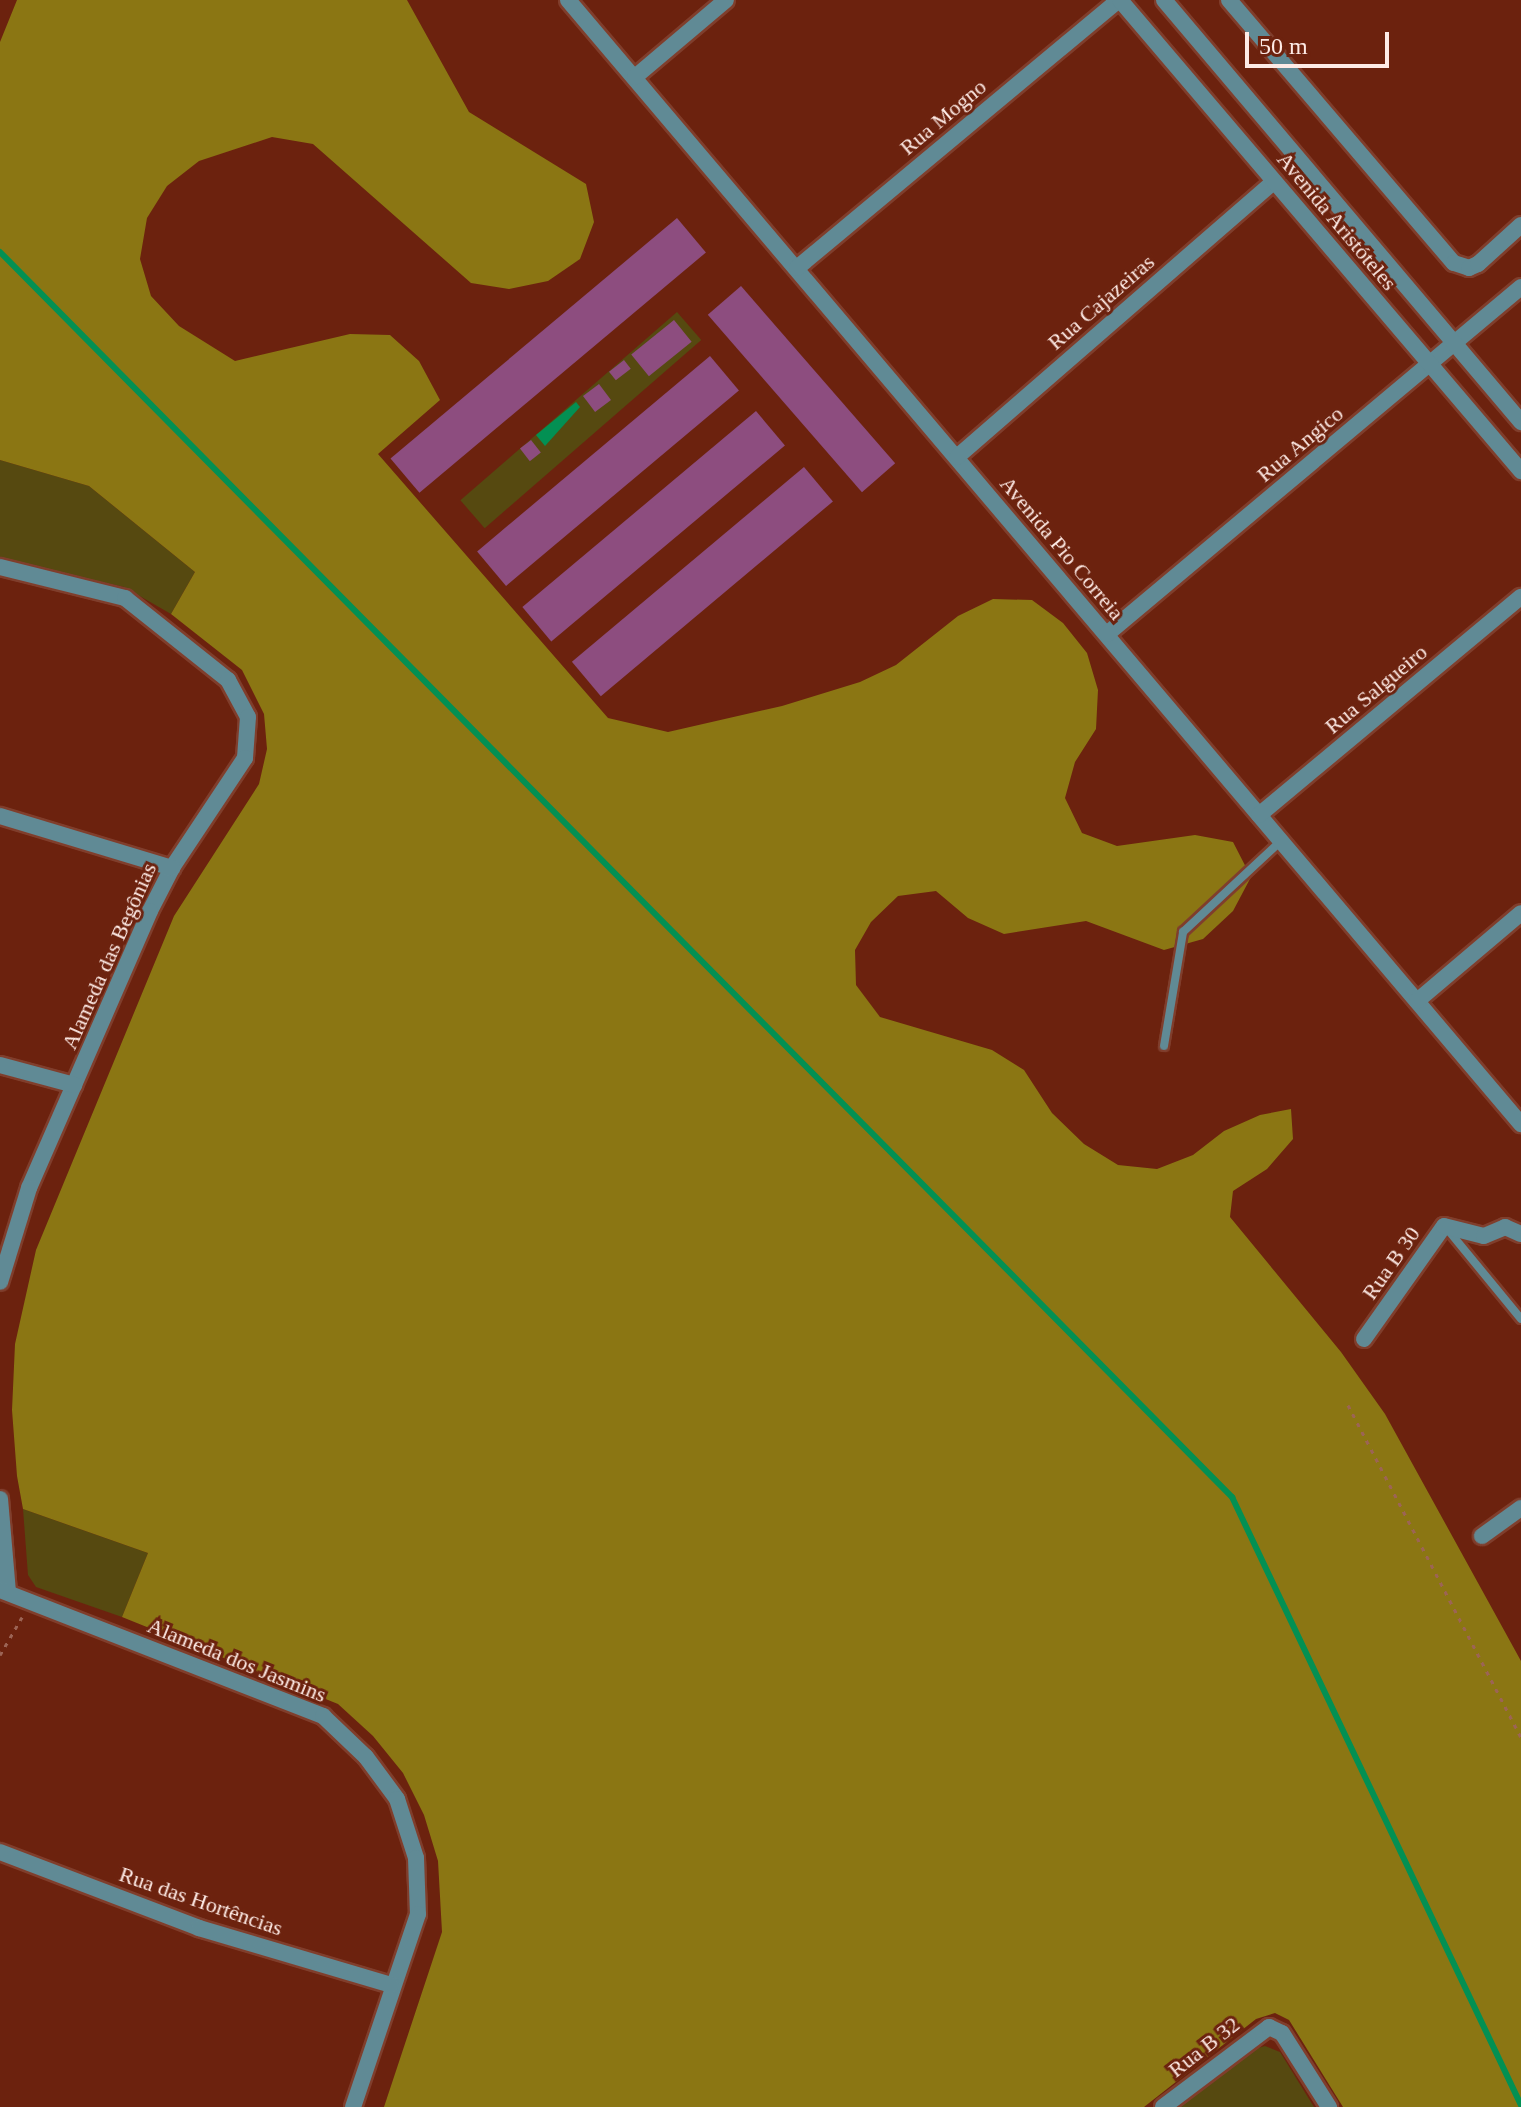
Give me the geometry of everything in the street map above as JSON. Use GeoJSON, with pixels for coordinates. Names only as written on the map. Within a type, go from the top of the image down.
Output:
{"type":"FeatureCollection","features":[{"type":"Feature","properties":{"kind":"street","name":"Avenida Pio Correia"},"geometry":{"type":"LineString","coordinates":[[568,0],[1521,1124]]}},
{"type":"Feature","properties":{"kind":"street"},"geometry":{"type":"LineString","coordinates":[[635,77],[726,0]]}},
{"type":"Feature","properties":{"kind":"street","name":"Avenida Aristóteles"},"geometry":{"type":"LineString","coordinates":[[1119,0],[1521,471]]}},
{"type":"Feature","properties":{"kind":"street","name":"Rua Mogno"},"geometry":{"type":"LineString","coordinates":[[797,268],[1119,0]]}},
{"type":"Feature","properties":{"kind":"street","name":"Avenida Aristóteles"},"geometry":{"type":"LineString","coordinates":[[1164,0],[1521,422]]}},
{"type":"Feature","properties":{"kind":"street"},"geometry":{"type":"LineString","coordinates":[[1229,0],[1454,263],[1469,268],[1478,264],[1521,225]]}},
{"type":"Feature","properties":{"kind":"street","name":"Rua Cajazeiras"},"geometry":{"type":"LineString","coordinates":[[957,457],[1274,181]]}},
{"type":"Feature","properties":{"kind":"street","name":"Rua Angico"},"geometry":{"type":"LineString","coordinates":[[1107,634],[1456,345],[1521,287]]}},
{"type":"Feature","properties":{"kind":"street","name":"Alameda das Begônias"},"geometry":{"type":"LineString","coordinates":[[0,567],[125,598],[228,680],[248,717],[245,758],[172,868],[29,1188],[0,1282]]}},
{"type":"Feature","properties":{"kind":"street","name":"Rua Salgueiro"},"geometry":{"type":"LineString","coordinates":[[1259,815],[1521,597]]}},
{"type":"Feature","properties":{"kind":"street"},"geometry":{"type":"LineString","coordinates":[[0,816],[172,868]]}},
{"type":"Feature","properties":{"kind":"street"},"geometry":{"type":"LineString","coordinates":[[1417,1001],[1521,913]]}},
{"type":"Feature","properties":{"kind":"street"},"geometry":{"type":"LineString","coordinates":[[0,1065],[74,1085]]}},
{"type":"Feature","properties":{"kind":"street","name":"Rua B 30"},"geometry":{"type":"LineString","coordinates":[[1364,1339],[1444,1226],[1484,1236],[1505,1227],[1521,1234]]}},
{"type":"Feature","properties":{"kind":"street"},"geometry":{"type":"LineString","coordinates":[[0,1499],[4,1591]]}},
{"type":"Feature","properties":{"kind":"street"},"geometry":{"type":"LineString","coordinates":[[1482,1536],[1521,1508]]}},
{"type":"Feature","properties":{"kind":"street","name":"Alameda dos Jasmins"},"geometry":{"type":"LineString","coordinates":[[4,1591],[323,1716],[366,1757],[397,1799],[416,1858],[418,1914],[391,1985],[353,2107]]}},
{"type":"Feature","properties":{"kind":"street","name":"Rua das Hortências"},"geometry":{"type":"LineString","coordinates":[[0,1852],[199,1928],[391,1985]]}},
{"type":"Feature","properties":{"kind":"street","name":"Rua B 32"},"geometry":{"type":"LineString","coordinates":[[1163,2107],[1269,2027],[1282,2033],[1329,2107]]}},
{"type":"Feature","properties":{"kind":"lane"},"geometry":{"type":"LineString","coordinates":[[1164,1046],[1183,932],[1281,841]]}},
{"type":"Feature","properties":{"kind":"lane"},"geometry":{"type":"LineString","coordinates":[[1444,1226],[1521,1319]]}},
{"type":"Feature","properties":{"kind":"path"},"geometry":{"type":"LineString","coordinates":[[1348,1405],[1521,1737]]}},
{"type":"Feature","properties":{"kind":"path"},"geometry":{"type":"LineString","coordinates":[[0,1655],[31,1601]]}},
{"type":"Feature","properties":{"kind":"shaded area"},"geometry":{"type":"Polygon","coordinates":[[[17,0],[407,0],[469,112],[586,184],[594,222],[580,259],[548,281],[509,289],[471,283],[313,144],[272,137],[199,161],[167,186],[147,218],[140,259],[151,296],[179,326],[235,361],[350,334],[390,335],[419,361],[440,400],[378,454],[608,718],[668,732],[782,706],[860,682],[896,665],[958,616],[993,599],[1032,600],[1063,623],[1087,653],[1098,690],[1096,729],[1075,762],[1065,798],[1082,833],[1117,846],[1195,835],[1233,842],[1251,877],[1233,911],[1203,939],[1164,950],[1086,921],[1004,934],[968,918],[936,891],[898,896],[871,922],[855,950],[856,985],[880,1017],[992,1050],[1024,1070],[1052,1113],[1084,1144],[1118,1165],[1157,1169],[1193,1155],[1224,1131],[1260,1115],[1291,1109],[1293,1139],[1267,1169],[1233,1191],[1230,1217],[1341,1352],[1385,1414],[1521,1661],[1521,2107],[1343,2107],[1289,2020],[1275,2013],[1256,2019],[1144,2107],[384,2107],[442,1932],[438,1861],[424,1815],[403,1773],[373,1736],[338,1704],[122,1617],[148,1553],[23,1509],[17,1476],[12,1410],[15,1344],[36,1250],[174,916],[259,784],[267,749],[264,714],[242,670],[171,614],[195,572],[89,486],[0,460],[0,42],[17,0]]]}},
{"type":"Feature","properties":{"kind":"shaded area"},"geometry":{"type":"Polygon","coordinates":[[[677,312],[701,340],[485,528],[460,500],[677,312]]]}},
{"type":"Feature","properties":{"kind":"shaded area"},"geometry":{"type":"Polygon","coordinates":[[[576,402],[580,407],[545,446],[536,435],[576,402]]]}},
{"type":"Feature","properties":{"kind":"shaded area"},"geometry":{"type":"Polygon","coordinates":[[[0,460],[89,486],[195,572],[171,614],[124,587],[0,559],[0,460]]]}},
{"type":"Feature","properties":{"kind":"shaded area"},"geometry":{"type":"Polygon","coordinates":[[[23,1509],[148,1553],[122,1617],[36,1587],[28,1575],[23,1509]]]}},
{"type":"Feature","properties":{"kind":"shaded area"},"geometry":{"type":"Polygon","coordinates":[[[1265,2046],[1280,2052],[1314,2107],[1180,2107],[1251,2050],[1265,2046]]]}},
{"type":"Feature","properties":{"kind":"building"},"geometry":{"type":"Polygon","coordinates":[[[677,218],[706,252],[419,493],[390,458],[677,218]]]}},
{"type":"Feature","properties":{"kind":"building"},"geometry":{"type":"Polygon","coordinates":[[[741,286],[895,463],[862,492],[708,315],[741,286]]]}},
{"type":"Feature","properties":{"kind":"building"},"geometry":{"type":"Polygon","coordinates":[[[674,320],[692,342],[649,376],[631,355],[674,320]]]}},
{"type":"Feature","properties":{"kind":"building"},"geometry":{"type":"Polygon","coordinates":[[[710,356],[739,390],[506,586],[477,551],[710,356]]]}},
{"type":"Feature","properties":{"kind":"building"},"geometry":{"type":"Polygon","coordinates":[[[624,360],[631,369],[616,380],[609,372],[624,360]]]}},
{"type":"Feature","properties":{"kind":"building"},"geometry":{"type":"Polygon","coordinates":[[[599,384],[611,400],[595,412],[583,396],[599,384]]]}},
{"type":"Feature","properties":{"kind":"building"},"geometry":{"type":"Polygon","coordinates":[[[756,411],[785,445],[551,642],[522,607],[756,411]]]}},
{"type":"Feature","properties":{"kind":"building"},"geometry":{"type":"Polygon","coordinates":[[[531,440],[541,453],[530,461],[520,449],[531,440]]]}},
{"type":"Feature","properties":{"kind":"building"},"geometry":{"type":"Polygon","coordinates":[[[804,467],[833,501],[601,696],[572,662],[804,467]]]}},
{"type":"Feature","properties":{"kind":"waterway"},"geometry":{"type":"LineString","coordinates":[[0,252],[1232,1497],[1521,2105]]}}]}
